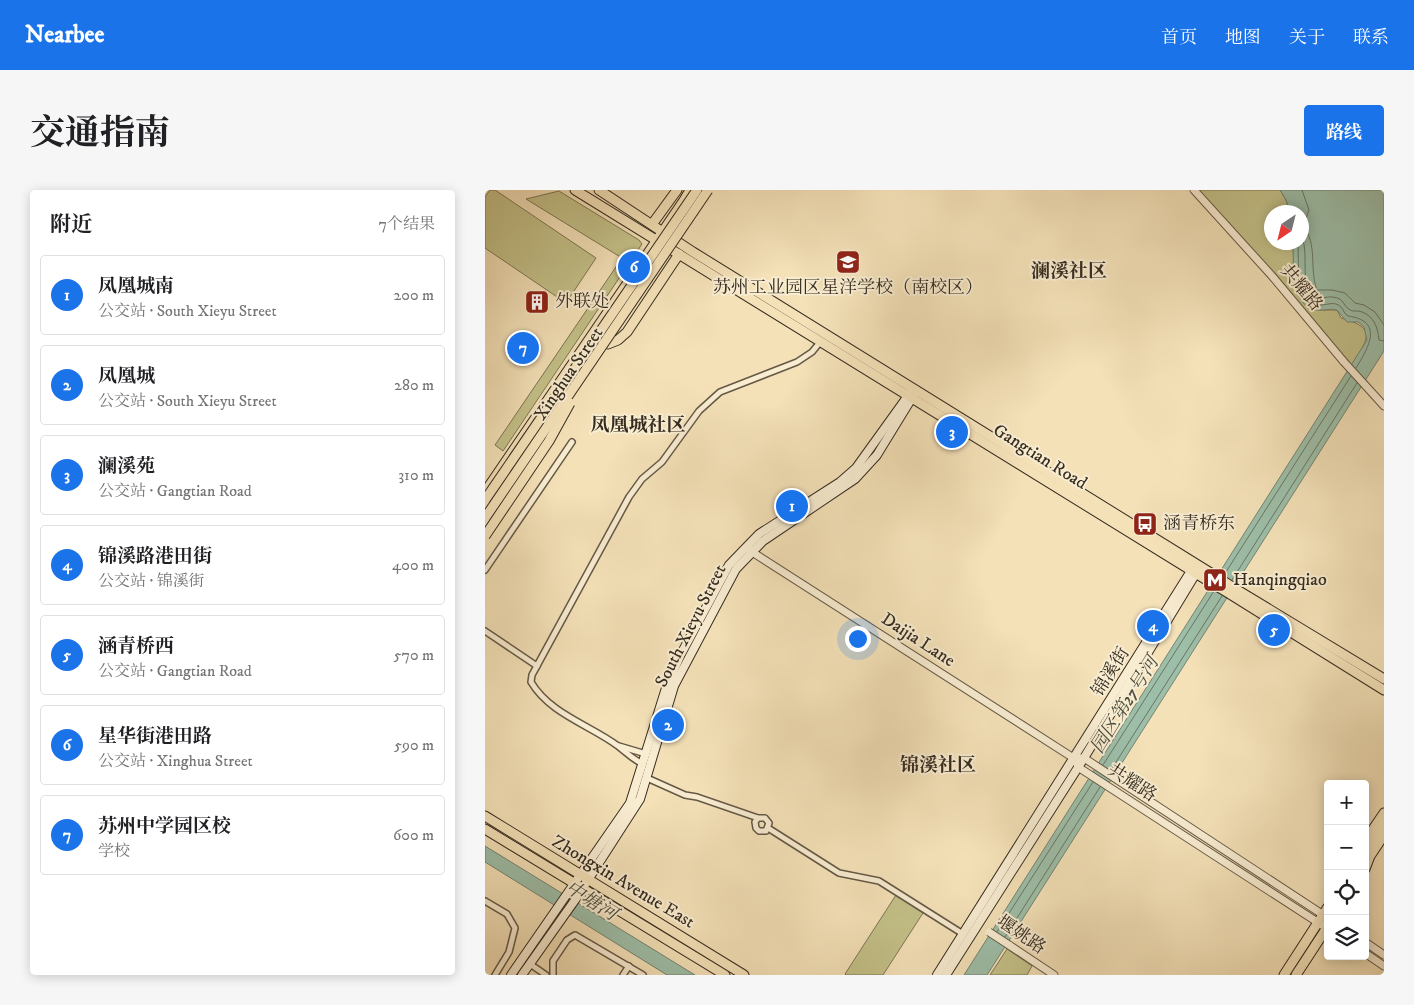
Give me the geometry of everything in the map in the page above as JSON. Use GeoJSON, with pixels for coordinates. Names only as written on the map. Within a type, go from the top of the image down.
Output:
{"type":"FeatureCollection","features":[{"type":"Feature","properties":{"kind":"main road","name":"Gangtian Road"},"geometry":{"type":"LineString","coordinates":[[575,190],[821,341],[913,394]]}},
{"type":"Feature","properties":{"kind":"main road","name":"Gangtian Road"},"geometry":{"type":"LineString","coordinates":[[599,190],[653,223],[913,394],[1196,570],[1384,679]]}},
{"type":"Feature","properties":{"kind":"main road"},"geometry":{"type":"LineString","coordinates":[[653,223],[677,190]]}},
{"type":"Feature","properties":{"kind":"main road","name":"Xinghua Street"},"geometry":{"type":"LineString","coordinates":[[485,492],[691,190]]}},
{"type":"Feature","properties":{"kind":"main road"},"geometry":{"type":"LineString","coordinates":[[485,500],[697,190]]}},
{"type":"Feature","properties":{"kind":"main road"},"geometry":{"type":"LineString","coordinates":[[485,518],[697,205],[710,190]]}},
{"type":"Feature","properties":{"kind":"main road"},"geometry":{"type":"LineString","coordinates":[[676,252],[678,241],[710,190]]}},
{"type":"Feature","properties":{"kind":"main road","name":"Xinghua Street"},"geometry":{"type":"LineString","coordinates":[[485,526],[607,344],[618,340],[627,332],[676,252]]}},
{"type":"Feature","properties":{"kind":"main road"},"geometry":{"type":"LineString","coordinates":[[485,536],[549,440],[593,359]]}},
{"type":"Feature","properties":{"kind":"main road","name":"South Xieyu Street"},"geometry":{"type":"LineString","coordinates":[[511,975],[563,911],[575,900],[579,887],[637,805],[647,778],[665,714],[683,667],[727,583],[748,549],[759,534],[840,482],[856,468],[913,394]]}},
{"type":"Feature","properties":{"kind":"main road","name":"South Xieyu Street"},"geometry":{"type":"LineString","coordinates":[[585,878],[630,803],[647,754],[666,688],[681,654],[724,573],[748,549]]}},
{"type":"Feature","properties":{"kind":"main road","name":"锦溪街"},"geometry":{"type":"LineString","coordinates":[[937,975],[963,934],[975,922],[1078,767],[1196,570]]}},
{"type":"Feature","properties":{"kind":"main road","name":"锦溪街"},"geometry":{"type":"LineString","coordinates":[[946,975],[975,922],[1075,759],[1196,570]]}},
{"type":"Feature","properties":{"kind":"main road","name":"Gangtian Road"},"geometry":{"type":"LineString","coordinates":[[1232,591],[1384,690]]}},
{"type":"Feature","properties":{"kind":"main road"},"geometry":{"type":"LineString","coordinates":[[1369,835],[1384,813]]}},
{"type":"Feature","properties":{"kind":"main road","name":"Zhongxin Avenue East"},"geometry":{"type":"LineString","coordinates":[[485,816],[743,975]]}},
{"type":"Feature","properties":{"kind":"main road"},"geometry":{"type":"LineString","coordinates":[[1369,846],[1384,825]]}},
{"type":"Feature","properties":{"kind":"main road","name":"Zhongxin Avenue East"},"geometry":{"type":"LineString","coordinates":[[485,829],[725,975]]}},
{"type":"Feature","properties":{"kind":"main road"},"geometry":{"type":"LineString","coordinates":[[1369,859],[1384,835]]}},
{"type":"Feature","properties":{"kind":"main road"},"geometry":{"type":"LineString","coordinates":[[1369,864],[1384,845]]}},
{"type":"Feature","properties":{"kind":"main road","name":"South Xieyu Street"},"geometry":{"type":"LineString","coordinates":[[522,975],[563,911],[567,896],[579,887]]}},
{"type":"Feature","properties":{"kind":"main road"},"geometry":{"type":"LineString","coordinates":[[1284,975],[1324,916]]}},
{"type":"Feature","properties":{"kind":"main road"},"geometry":{"type":"LineString","coordinates":[[1296,975],[1324,933]]}},
{"type":"Feature","properties":{"kind":"street","name":"共耀路"},"geometry":{"type":"LineString","coordinates":[[1194,190],[1272,276],[1344,362],[1384,406]]}},
{"type":"Feature","properties":{"kind":"street"},"geometry":{"type":"LineString","coordinates":[[643,764],[633,759],[619,746],[542,698],[531,682],[537,666],[629,497],[642,479],[662,462],[699,412],[720,392],[797,362],[812,352],[821,341]]}},
{"type":"Feature","properties":{"kind":"street"},"geometry":{"type":"LineString","coordinates":[[485,570],[572,442]]}},
{"type":"Feature","properties":{"kind":"street","name":"Daijia Lane"},"geometry":{"type":"LineString","coordinates":[[748,549],[1075,759]]}},
{"type":"Feature","properties":{"kind":"street"},"geometry":{"type":"LineString","coordinates":[[485,631],[537,666]]}},
{"type":"Feature","properties":{"kind":"street"},"geometry":{"type":"LineString","coordinates":[[619,746],[647,754]]}},
{"type":"Feature","properties":{"kind":"street","name":"共耀路"},"geometry":{"type":"LineString","coordinates":[[1083,758],[1324,916]]}},
{"type":"Feature","properties":{"kind":"street"},"geometry":{"type":"LineString","coordinates":[[1078,767],[1075,759],[1083,758]]}},
{"type":"Feature","properties":{"kind":"street","name":"共耀路"},"geometry":{"type":"LineString","coordinates":[[1078,767],[1324,916]]}},
{"type":"Feature","properties":{"kind":"street"},"geometry":{"type":"LineString","coordinates":[[647,778],[685,795],[767,819],[769,823],[768,828],[764,832],[757,830],[755,824],[759,818]]}},
{"type":"Feature","properties":{"kind":"street"},"geometry":{"type":"LineString","coordinates":[[768,828],[839,873],[876,879],[963,934]]}},
{"type":"Feature","properties":{"kind":"street"},"geometry":{"type":"LineString","coordinates":[[485,901],[507,914],[515,928],[515,935],[509,952],[495,975]]}},
{"type":"Feature","properties":{"kind":"street","name":"堰姚路"},"geometry":{"type":"LineString","coordinates":[[975,922],[1054,975]]}},
{"type":"Feature","properties":{"kind":"street"},"geometry":{"type":"LineString","coordinates":[[553,975],[553,961],[567,940],[575,935],[643,975]]}},
{"type":"Feature","properties":{"kind":"street"},"geometry":{"type":"LineString","coordinates":[[1369,945],[1384,955]]}},
{"type":"Feature","properties":{"kind":"street"},"geometry":{"type":"LineString","coordinates":[[1369,956],[1384,966]]}},
{"type":"Feature","properties":{"kind":"street"},"geometry":{"type":"LineString","coordinates":[[530,964],[545,975]]}},
{"type":"Feature","properties":{"kind":"street"},"geometry":{"type":"LineString","coordinates":[[623,975],[629,966]]}},
{"type":"Feature","properties":{"kind":"shaded area"},"geometry":{"type":"Polygon","coordinates":[[[490,190],[495,190],[596,258],[566,303],[485,248],[485,197],[490,190]]]}},
{"type":"Feature","properties":{"kind":"shaded area"},"geometry":{"type":"Polygon","coordinates":[[[1194,190],[1280,190],[1288,205],[1264,205],[1264,250],[1293,250],[1295,284],[1318,310],[1337,310],[1341,318],[1361,326],[1365,331],[1365,342],[1351,366],[1194,190]]]}},
{"type":"Feature","properties":{"kind":"shaded area"},"geometry":{"type":"Polygon","coordinates":[[[559,191],[639,240],[642,244],[503,451],[495,445],[622,258],[526,199],[559,191]]]}},
{"type":"Feature","properties":{"kind":"shaded area"},"geometry":{"type":"Polygon","coordinates":[[[896,895],[923,913],[883,975],[846,975],[845,974],[896,895]]]}},
{"type":"Feature","properties":{"kind":"shaded area"},"geometry":{"type":"Polygon","coordinates":[[[1007,949],[1032,966],[1027,975],[990,975],[1007,949]]]}},
{"type":"Feature","properties":{"kind":"water"},"geometry":{"type":"Polygon","coordinates":[[[1280,190],[1384,190],[1384,351],[987,975],[964,975],[1367,340],[1364,327],[1358,322],[1347,322],[1337,310],[1317,310],[1308,307],[1302,301],[1297,292],[1295,282],[1293,250],[1309,250],[1309,205],[1288,205],[1280,190]]]}},
{"type":"Feature","properties":{"kind":"water"},"geometry":{"type":"Polygon","coordinates":[[[485,846],[695,975],[667,975],[485,862],[485,846]]]}},
{"type":"Feature","properties":{"kind":"place","name":"苏州工业园区星洋学校（南校区）"},"geometry":{"type":"Point","coordinates":[848,262]}},
{"type":"Feature","properties":{"kind":"place","name":"星华街港田路"},"geometry":{"type":"Point","coordinates":[634,267]}},
{"type":"Feature","properties":{"kind":"place","name":"外联处"},"geometry":{"type":"Point","coordinates":[537,302]}},
{"type":"Feature","properties":{"kind":"place","name":"苏州中学园区校"},"geometry":{"type":"Point","coordinates":[523,348]}},
{"type":"Feature","properties":{"kind":"place","name":"澜溪苑"},"geometry":{"type":"Point","coordinates":[952,432]}},
{"type":"Feature","properties":{"kind":"place","name":"凤凰城南"},"geometry":{"type":"Point","coordinates":[792,506]}},
{"type":"Feature","properties":{"kind":"place","name":"涵青桥东"},"geometry":{"type":"Point","coordinates":[1145,524]}},
{"type":"Feature","properties":{"kind":"place","name":"Hanqingqiao"},"geometry":{"type":"Point","coordinates":[1215,580]}},
{"type":"Feature","properties":{"kind":"place","name":"锦溪路港田街"},"geometry":{"type":"Point","coordinates":[1153,626]}},
{"type":"Feature","properties":{"kind":"place","name":"涵青桥西"},"geometry":{"type":"Point","coordinates":[1274,630]}},
{"type":"Feature","properties":{"kind":"place","name":"凤凰城"},"geometry":{"type":"Point","coordinates":[668,725]}},
{"type":"Feature","properties":{"kind":"district","name":"澜溪社区"},"geometry":{"type":"Point","coordinates":[1069,271]}},
{"type":"Feature","properties":{"kind":"district","name":"凤凰城社区"},"geometry":{"type":"Point","coordinates":[638,425]}},
{"type":"Feature","properties":{"kind":"district","name":"锦溪社区"},"geometry":{"type":"Point","coordinates":[938,765]}},
{"type":"Feature","properties":{"kind":"water label","name":"园区第27号河"},"geometry":{"type":"Point","coordinates":[1125,705]}},
{"type":"Feature","properties":{"kind":"water label","name":"中塘河"},"geometry":{"type":"Point","coordinates":[591,901]}}]}
